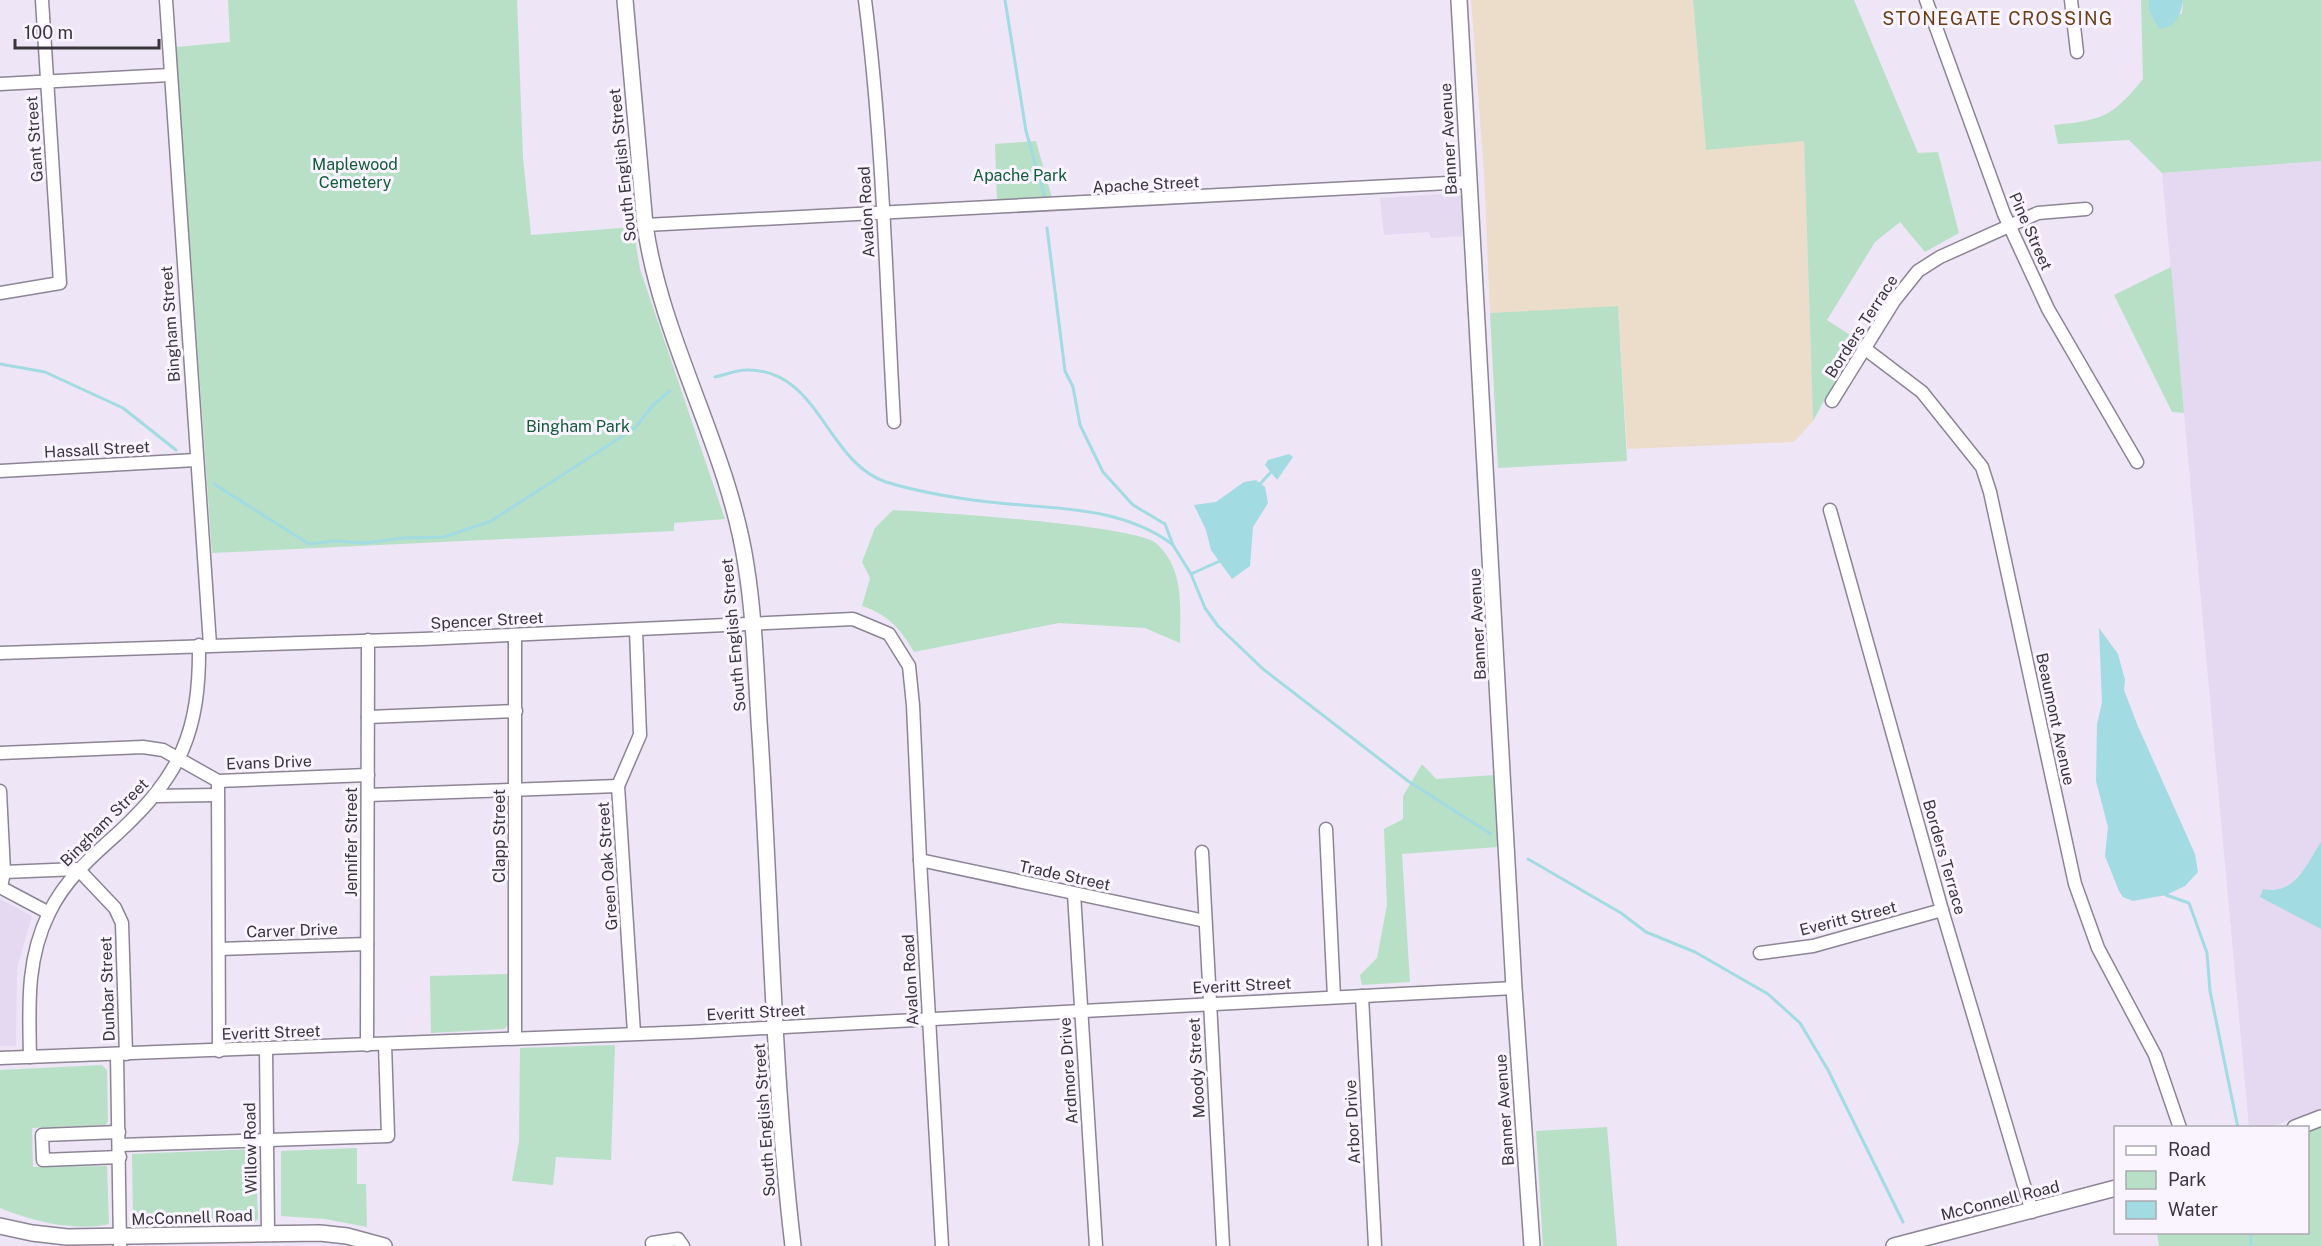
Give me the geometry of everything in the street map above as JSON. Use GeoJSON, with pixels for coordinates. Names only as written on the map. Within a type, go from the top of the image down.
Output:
{"type":"FeatureCollection","features":[{"type":"Feature","properties":{"kind":"street","name":"Gant Street"},"geometry":{"type":"LineString","coordinates":[[0,293],[60,284],[42,0]]}},
{"type":"Feature","properties":{"kind":"street","name":"Bingham Street"},"geometry":{"type":"LineString","coordinates":[[30,1057],[30,970],[39,936],[49,913],[78,869],[155,796],[179,758],[194,720],[205,645],[196,460],[166,0]]}},
{"type":"Feature","properties":{"kind":"street","name":"South English Street"},"geometry":{"type":"LineString","coordinates":[[625,0],[645,225],[661,301],[734,513],[746,562],[752,625],[776,1028],[793,1246]]}},
{"type":"Feature","properties":{"kind":"street","name":"Avalon Road"},"geometry":{"type":"LineString","coordinates":[[865,0],[872,50],[894,422]]}},
{"type":"Feature","properties":{"kind":"street","name":"Banner Avenue"},"geometry":{"type":"LineString","coordinates":[[1459,0],[1514,988],[1532,1246]]}},
{"type":"Feature","properties":{"kind":"street","name":"Pine Street"},"geometry":{"type":"LineString","coordinates":[[1926,0],[2009,225],[2048,309],[2137,462]]}},
{"type":"Feature","properties":{"kind":"street"},"geometry":{"type":"LineString","coordinates":[[2071,0],[2077,52]]}},
{"type":"Feature","properties":{"kind":"street"},"geometry":{"type":"LineString","coordinates":[[0,84],[170,75]]}},
{"type":"Feature","properties":{"kind":"street","name":"Apache Street"},"geometry":{"type":"LineString","coordinates":[[645,225],[1468,182]]}},
{"type":"Feature","properties":{"kind":"street","name":"Borders Terrace"},"geometry":{"type":"LineString","coordinates":[[1832,401],[1894,302],[1918,271],[1940,257],[2038,213],[2086,209]]}},
{"type":"Feature","properties":{"kind":"street","name":"Beaumont Avenue"},"geometry":{"type":"LineString","coordinates":[[1864,348],[1922,392],[1982,467],[1990,492],[2074,884],[2098,948],[2155,1055],[2179,1126]]}},
{"type":"Feature","properties":{"kind":"street","name":"Hassall Street"},"geometry":{"type":"LineString","coordinates":[[0,471],[196,460]]}},
{"type":"Feature","properties":{"kind":"street","name":"Borders Terrace"},"geometry":{"type":"LineString","coordinates":[[1830,510],[1942,910],[2032,1212]]}},
{"type":"Feature","properties":{"kind":"street","name":"Spencer Street"},"geometry":{"type":"LineString","coordinates":[[0,653],[515,635],[853,619],[889,634],[909,666],[914,712]]}},
{"type":"Feature","properties":{"kind":"street","name":"Green Oak Street"},"geometry":{"type":"LineString","coordinates":[[634,1033],[618,786],[640,735],[636,630]]}},
{"type":"Feature","properties":{"kind":"street","name":"Clapp Street"},"geometry":{"type":"LineString","coordinates":[[515,635],[515,1038]]}},
{"type":"Feature","properties":{"kind":"street","name":"Jennifer Street"},"geometry":{"type":"LineString","coordinates":[[367,1045],[368,640]]}},
{"type":"Feature","properties":{"kind":"street"},"geometry":{"type":"LineString","coordinates":[[368,717],[516,711]]}},
{"type":"Feature","properties":{"kind":"street","name":"Avalon Road"},"geometry":{"type":"LineString","coordinates":[[914,712],[928,1018],[942,1246]]}},
{"type":"Feature","properties":{"kind":"street","name":"Evans Drive"},"geometry":{"type":"LineString","coordinates":[[0,753],[142,747],[163,750],[218,780],[368,775]]}},
{"type":"Feature","properties":{"kind":"street"},"geometry":{"type":"LineString","coordinates":[[218,780],[216,795],[219,1051]]}},
{"type":"Feature","properties":{"kind":"street"},"geometry":{"type":"LineString","coordinates":[[368,795],[618,786]]}},
{"type":"Feature","properties":{"kind":"street"},"geometry":{"type":"LineString","coordinates":[[0,791],[4,872],[1,887],[49,913]]}},
{"type":"Feature","properties":{"kind":"street","name":"Evans Drive"},"geometry":{"type":"LineString","coordinates":[[155,796],[216,795]]}},
{"type":"Feature","properties":{"kind":"street"},"geometry":{"type":"LineString","coordinates":[[1326,829],[1334,997]]}},
{"type":"Feature","properties":{"kind":"street","name":"Moody Street"},"geometry":{"type":"LineString","coordinates":[[1202,852],[1208,1003],[1223,1246]]}},
{"type":"Feature","properties":{"kind":"street","name":"Trade Street"},"geometry":{"type":"LineString","coordinates":[[920,860],[1205,921]]}},
{"type":"Feature","properties":{"kind":"street"},"geometry":{"type":"LineString","coordinates":[[4,872],[78,869]]}},
{"type":"Feature","properties":{"kind":"street","name":"Dunbar Street"},"geometry":{"type":"LineString","coordinates":[[78,869],[115,908],[122,923],[120,1242]]}},
{"type":"Feature","properties":{"kind":"street","name":"Ardmore Drive"},"geometry":{"type":"LineString","coordinates":[[1074,894],[1096,1246]]}},
{"type":"Feature","properties":{"kind":"street","name":"Everitt Street"},"geometry":{"type":"LineString","coordinates":[[1760,953],[1813,946],[1942,910]]}},
{"type":"Feature","properties":{"kind":"street","name":"Carver Drive"},"geometry":{"type":"LineString","coordinates":[[219,949],[367,944]]}},
{"type":"Feature","properties":{"kind":"street","name":"Everitt Street"},"geometry":{"type":"LineString","coordinates":[[0,1058],[776,1028],[1081,1009],[1514,988]]}},
{"type":"Feature","properties":{"kind":"street","name":"Arbor Drive"},"geometry":{"type":"LineString","coordinates":[[1362,996],[1375,1246]]}},
{"type":"Feature","properties":{"kind":"street"},"geometry":{"type":"LineString","coordinates":[[119,1132],[42,1135],[43,1160],[120,1151],[268,1140],[388,1136],[385,1044]]}},
{"type":"Feature","properties":{"kind":"street","name":"Willow Road"},"geometry":{"type":"LineString","coordinates":[[266,1049],[268,1239]]}},
{"type":"Feature","properties":{"kind":"street"},"geometry":{"type":"LineString","coordinates":[[2300,1126],[2321,1118]]}},
{"type":"Feature","properties":{"kind":"street","name":"McConnell Road"},"geometry":{"type":"LineString","coordinates":[[1894,1246],[2032,1212],[2114,1188]]}},
{"type":"Feature","properties":{"kind":"street","name":"McConnell Road"},"geometry":{"type":"LineString","coordinates":[[0,1226],[56,1236],[120,1242],[268,1239],[329,1234],[384,1246]]}},
{"type":"Feature","properties":{"kind":"street"},"geometry":{"type":"LineString","coordinates":[[653,1246],[652,1243],[678,1239],[683,1246]]}},
{"type":"Feature","properties":{"kind":"shaded area"},"geometry":{"type":"Polygon","coordinates":[[[1471,0],[1693,0],[1706,150],[1804,140],[1813,421],[1794,442],[1627,449],[1618,307],[1490,313],[1484,172],[1471,0]]]}},
{"type":"Feature","properties":{"kind":"shaded area"},"geometry":{"type":"Polygon","coordinates":[[[2321,161],[2321,1109],[2273,1126],[2249,1126],[2162,173],[2321,161]]]}},
{"type":"Feature","properties":{"kind":"shaded area"},"geometry":{"type":"Polygon","coordinates":[[[1458,193],[1463,198],[1465,236],[1431,238],[1429,232],[1384,235],[1380,198],[1458,193]]]}},
{"type":"Feature","properties":{"kind":"shaded area"},"geometry":{"type":"Polygon","coordinates":[[[0,899],[32,916],[17,968],[16,1046],[0,1046],[0,899]]]}},
{"type":"Feature","properties":{"kind":"green space"},"geometry":{"type":"Polygon","coordinates":[[[228,0],[517,0],[523,158],[531,235],[633,227],[640,269],[725,519],[674,523],[674,531],[212,553],[176,47],[230,42],[228,0]]]}},
{"type":"Feature","properties":{"kind":"green space"},"geometry":{"type":"Polygon","coordinates":[[[1693,0],[1854,0],[1918,153],[1938,152],[1959,233],[1925,252],[1900,222],[1875,242],[1827,320],[1858,340],[1813,421],[1804,141],[1706,150],[1693,0]]]}},
{"type":"Feature","properties":{"kind":"green space"},"geometry":{"type":"Polygon","coordinates":[[[2141,0],[2149,0],[2149,11],[2158,28],[2182,13],[2183,0],[2321,0],[2321,161],[2162,173],[2129,140],[2058,144],[2054,125],[2084,121],[2105,114],[2123,102],[2143,79],[2141,0]]]}},
{"type":"Feature","properties":{"kind":"green space","name":"Apache Park"},"geometry":{"type":"Polygon","coordinates":[[[1036,141],[1052,198],[997,200],[995,144],[1036,141]]]}},
{"type":"Feature","properties":{"kind":"green space"},"geometry":{"type":"Polygon","coordinates":[[[2171,267],[2184,413],[2172,412],[2114,295],[2171,267]]]}},
{"type":"Feature","properties":{"kind":"green space"},"geometry":{"type":"Polygon","coordinates":[[[1618,306],[1627,461],[1498,468],[1490,313],[1618,306]]]}},
{"type":"Feature","properties":{"kind":"green space"},"geometry":{"type":"Polygon","coordinates":[[[893,510],[1075,525],[1142,537],[1157,544],[1166,554],[1177,578],[1180,603],[1180,643],[1145,628],[1059,623],[914,652],[893,623],[879,613],[862,606],[870,578],[862,562],[875,528],[893,510]]]}},
{"type":"Feature","properties":{"kind":"green space"},"geometry":{"type":"Polygon","coordinates":[[[1422,764],[1436,779],[1495,775],[1498,847],[1402,854],[1410,982],[1362,985],[1360,975],[1377,958],[1387,905],[1384,829],[1403,819],[1403,796],[1422,764]]]}},
{"type":"Feature","properties":{"kind":"green space"},"geometry":{"type":"Polygon","coordinates":[[[508,974],[508,1025],[504,1029],[431,1033],[430,976],[508,974]]]}},
{"type":"Feature","properties":{"kind":"green space"},"geometry":{"type":"Polygon","coordinates":[[[615,1045],[611,1160],[556,1157],[553,1185],[512,1181],[519,1141],[520,1048],[615,1045]]]}},
{"type":"Feature","properties":{"kind":"green space"},"geometry":{"type":"Polygon","coordinates":[[[102,1065],[107,1070],[108,1122],[105,1125],[32,1128],[33,1167],[107,1166],[109,1224],[82,1227],[54,1224],[0,1208],[0,1070],[102,1065]]]}},
{"type":"Feature","properties":{"kind":"green space"},"geometry":{"type":"Polygon","coordinates":[[[1607,1127],[1617,1246],[1543,1246],[1536,1131],[1607,1127]]]}},
{"type":"Feature","properties":{"kind":"green space"},"geometry":{"type":"Polygon","coordinates":[[[2321,1127],[2321,1246],[2159,1246],[2157,1234],[2309,1234],[2309,1132],[2321,1127]]]}},
{"type":"Feature","properties":{"kind":"green space"},"geometry":{"type":"Polygon","coordinates":[[[357,1148],[357,1184],[366,1184],[367,1227],[325,1219],[281,1216],[281,1151],[357,1148]]]}},
{"type":"Feature","properties":{"kind":"green space"},"geometry":{"type":"Polygon","coordinates":[[[255,1149],[258,1219],[255,1222],[136,1225],[133,1222],[132,1154],[255,1149]]]}},
{"type":"Feature","properties":{"kind":"water"},"geometry":{"type":"Polygon","coordinates":[[[2149,0],[2183,0],[2181,11],[2173,24],[2169,27],[2158,28],[2149,11],[2149,0]]]}},
{"type":"Feature","properties":{"kind":"water"},"geometry":{"type":"Polygon","coordinates":[[[1289,454],[1293,457],[1277,480],[1265,465],[1268,460],[1289,454]]]}},
{"type":"Feature","properties":{"kind":"water"},"geometry":{"type":"Polygon","coordinates":[[[1256,480],[1265,487],[1268,503],[1253,527],[1250,566],[1232,579],[1211,550],[1206,530],[1194,505],[1216,502],[1244,482],[1256,480]]]}},
{"type":"Feature","properties":{"kind":"water"},"geometry":{"type":"Polygon","coordinates":[[[2099,628],[2118,654],[2125,680],[2124,690],[2137,724],[2195,854],[2198,872],[2185,886],[2166,895],[2133,901],[2123,897],[2105,856],[2108,827],[2096,781],[2097,724],[2102,703],[2099,628]]]}},
{"type":"Feature","properties":{"kind":"water"},"geometry":{"type":"Polygon","coordinates":[[[2321,842],[2321,929],[2260,897],[2263,889],[2283,888],[2298,877],[2321,842]]]}},
{"type":"Feature","properties":{"kind":"waterway"},"geometry":{"type":"LineString","coordinates":[[1005,0],[1026,131],[1045,198]]}},
{"type":"Feature","properties":{"kind":"waterway"},"geometry":{"type":"LineString","coordinates":[[1047,228],[1065,371],[1073,387],[1080,425],[1103,472],[1133,505],[1165,524],[1173,545],[1191,574],[1205,608],[1218,626],[1263,669],[1408,781],[1491,834]]}},
{"type":"Feature","properties":{"kind":"waterway"},"geometry":{"type":"LineString","coordinates":[[0,364],[45,372],[123,408],[176,450]]}},
{"type":"Feature","properties":{"kind":"waterway"},"geometry":{"type":"LineString","coordinates":[[715,377],[746,370],[771,373],[790,384],[807,399],[849,456],[866,471],[886,482],[963,499],[1107,515],[1151,531],[1172,544]]}},
{"type":"Feature","properties":{"kind":"waterway"},"geometry":{"type":"LineString","coordinates":[[214,484],[309,544],[334,541],[365,543],[404,538],[444,537],[491,521],[519,503],[635,428],[653,405],[670,391]]}},
{"type":"Feature","properties":{"kind":"waterway"},"geometry":{"type":"LineString","coordinates":[[1259,485],[1271,472]]}},
{"type":"Feature","properties":{"kind":"waterway"},"geometry":{"type":"LineString","coordinates":[[1191,574],[1222,560]]}},
{"type":"Feature","properties":{"kind":"waterway"},"geometry":{"type":"LineString","coordinates":[[1528,859],[1621,913],[1646,932],[1695,952],[1768,994],[1800,1023],[1828,1070],[1903,1222]]}},
{"type":"Feature","properties":{"kind":"waterway"},"geometry":{"type":"LineString","coordinates":[[2165,891],[2166,895],[2189,903],[2207,953],[2210,991],[2238,1126]]}},
{"type":"Feature","properties":{"kind":"waterway"},"geometry":{"type":"LineString","coordinates":[[2251,1234],[2251,1246]]}},
{"type":"Feature","properties":{"kind":"district","name":"STONEGATE CROSSING"},"geometry":{"type":"Point","coordinates":[1998,19]}},
{"type":"Feature","properties":{"kind":"park label","name":"Maplewood Cemetery"},"geometry":{"type":"Point","coordinates":[355,173]}},
{"type":"Feature","properties":{"kind":"park label","name":"Bingham Park"},"geometry":{"type":"Point","coordinates":[578,426]}}]}
